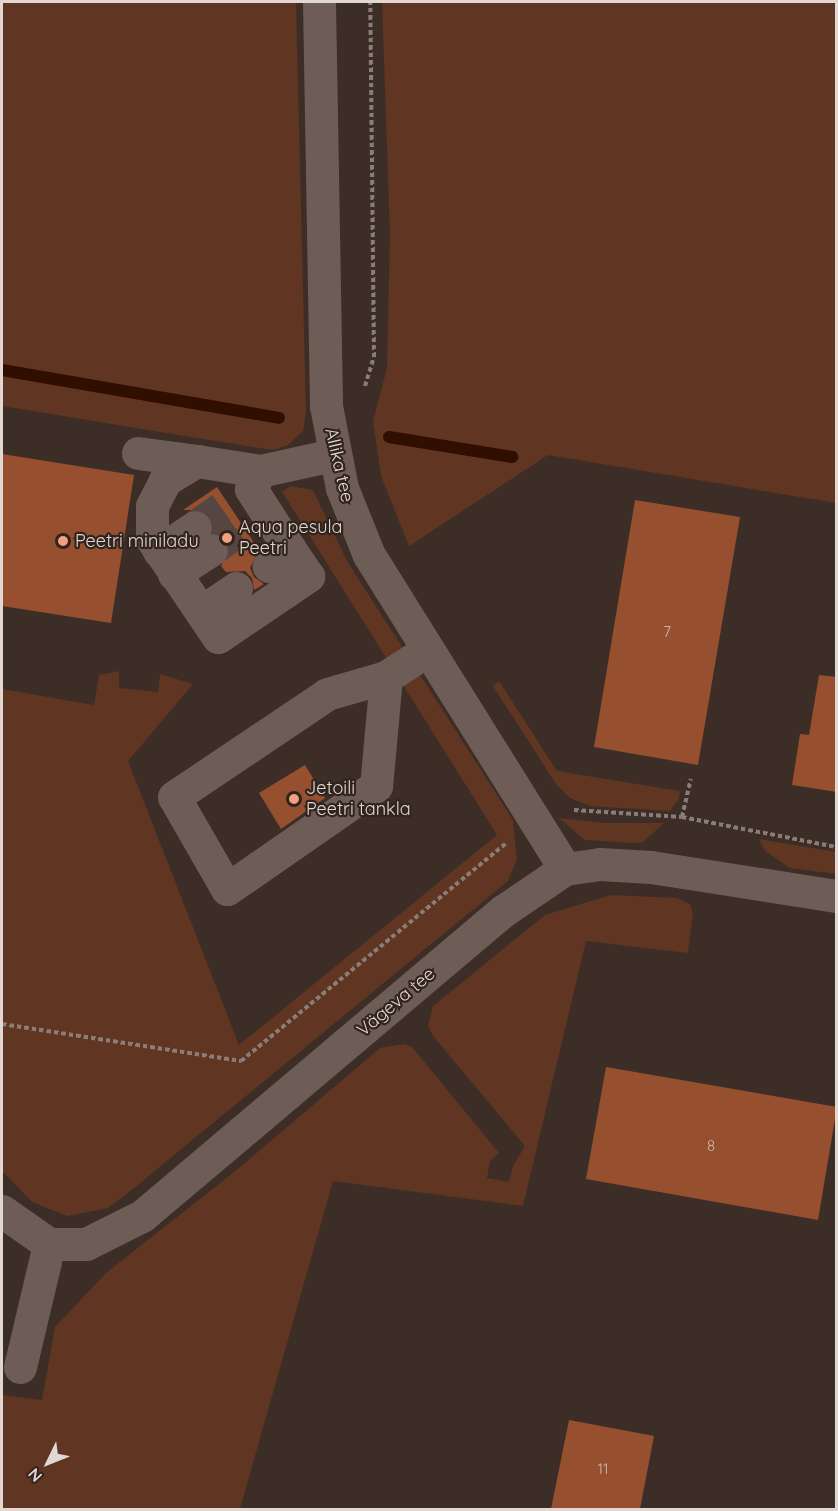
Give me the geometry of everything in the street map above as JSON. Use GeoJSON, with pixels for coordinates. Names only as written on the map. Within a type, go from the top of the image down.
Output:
{"type":"FeatureCollection","features":[{"type":"Feature","properties":{"kind":"street","name":"Allika tee"},"geometry":{"type":"LineString","coordinates":[[319,2],[326,406],[333,455],[353,521],[369,555],[565,869]]}},
{"type":"Feature","properties":{"kind":"street"},"geometry":{"type":"LineString","coordinates":[[138,453],[197,461],[250,500],[280,558],[308,576],[218,637],[152,539],[152,506],[165,480],[197,461]]}},
{"type":"Feature","properties":{"kind":"street"},"geometry":{"type":"LineString","coordinates":[[250,500],[333,455]]}},
{"type":"Feature","properties":{"kind":"street"},"geometry":{"type":"LineString","coordinates":[[167,562],[203,538]]}},
{"type":"Feature","properties":{"kind":"street"},"geometry":{"type":"LineString","coordinates":[[201,612],[236,588]]}},
{"type":"Feature","properties":{"kind":"street"},"geometry":{"type":"LineString","coordinates":[[386,677],[376,786],[227,889],[174,797],[327,693],[386,677],[428,650]]}},
{"type":"Feature","properties":{"kind":"street","name":"Vägeva tee"},"geometry":{"type":"LineString","coordinates":[[49,1244],[86,1245],[142,1216],[503,911],[565,869],[599,864],[651,867],[837,896]]}},
{"type":"Feature","properties":{"kind":"street"},"geometry":{"type":"LineString","coordinates":[[2,1211],[49,1244],[20,1367]]}},
{"type":"Feature","properties":{"kind":"path"},"geometry":{"type":"LineString","coordinates":[[363,390],[375,357],[370,2]]}},
{"type":"Feature","properties":{"kind":"path"},"geometry":{"type":"LineString","coordinates":[[682,817],[691,779]]}},
{"type":"Feature","properties":{"kind":"path"},"geometry":{"type":"LineString","coordinates":[[2,1024],[241,1061],[514,836],[569,809],[590,814],[682,817],[837,847]]}},
{"type":"Feature","properties":{"kind":"shaded area"},"geometry":{"type":"Polygon","coordinates":[[[2,2],[296,2],[306,412],[303,431],[288,445],[273,450],[2,406],[2,2]]]}},
{"type":"Feature","properties":{"kind":"shaded area"},"geometry":{"type":"Polygon","coordinates":[[[382,2],[836,2],[836,503],[548,455],[409,546],[381,476],[373,421],[387,368],[390,234],[382,2]]]}},
{"type":"Feature","properties":{"kind":"shaded area"},"geometry":{"type":"Polygon","coordinates":[[[290,486],[313,490],[347,561],[513,820],[517,860],[508,881],[134,1188],[108,1208],[67,1216],[32,1202],[2,1171],[2,689],[94,705],[99,675],[119,671],[119,688],[158,692],[160,674],[193,684],[128,761],[239,1045],[497,835],[282,492],[290,486]]]}},
{"type":"Feature","properties":{"kind":"shaded area"},"geometry":{"type":"Polygon","coordinates":[[[499,681],[557,771],[680,791],[679,799],[670,811],[590,806],[570,798],[556,784],[493,686],[499,681]]]}},
{"type":"Feature","properties":{"kind":"shaded area"},"geometry":{"type":"Polygon","coordinates":[[[559,818],[604,823],[664,823],[643,842],[634,843],[585,840],[559,818]]]}},
{"type":"Feature","properties":{"kind":"shaded area"},"geometry":{"type":"Polygon","coordinates":[[[759,839],[836,852],[836,874],[790,868],[765,851],[759,839]]]}},
{"type":"Feature","properties":{"kind":"shaded area"},"geometry":{"type":"Polygon","coordinates":[[[611,895],[677,898],[690,904],[693,913],[688,953],[586,941],[523,1206],[333,1181],[240,1509],[2,1509],[2,1395],[42,1400],[55,1327],[106,1273],[239,1168],[380,1048],[404,1044],[412,1047],[499,1153],[490,1161],[487,1178],[509,1182],[513,1166],[525,1146],[433,1036],[428,1025],[433,1006],[545,915],[611,895]]]}},
{"type":"Feature","properties":{"kind":"building","name":"Peetri miniladu"},"geometry":{"type":"Polygon","coordinates":[[[2,454],[134,475],[111,623],[2,606],[2,454]]]}},
{"type":"Feature","properties":{"kind":"building"},"geometry":{"type":"Polygon","coordinates":[[[217,487],[259,550],[250,568],[254,577],[264,584],[254,590],[252,578],[245,571],[226,572],[221,566],[230,548],[226,539],[213,532],[210,516],[203,510],[183,510],[217,487]]]}},
{"type":"Feature","properties":{"kind":"building"},"geometry":{"type":"Polygon","coordinates":[[[635,500],[740,517],[698,765],[594,747],[635,500]]]}},
{"type":"Feature","properties":{"kind":"building"},"geometry":{"type":"Polygon","coordinates":[[[819,675],[837,677],[837,792],[792,785],[800,734],[809,735],[819,675]]]}},
{"type":"Feature","properties":{"kind":"building","name":"Jetoili Peetri tankla"},"geometry":{"type":"Polygon","coordinates":[[[305,765],[325,798],[281,829],[259,793],[305,765]]]}},
{"type":"Feature","properties":{"kind":"building"},"geometry":{"type":"Polygon","coordinates":[[[606,1067],[837,1107],[818,1220],[586,1179],[606,1067]]]}},
{"type":"Feature","properties":{"kind":"building"},"geometry":{"type":"Polygon","coordinates":[[[569,1420],[654,1436],[640,1509],[551,1509],[569,1420]]]}},
{"type":"Feature","properties":{"kind":"waterway"},"geometry":{"type":"LineString","coordinates":[[2,370],[279,418]]}},
{"type":"Feature","properties":{"kind":"waterway"},"geometry":{"type":"LineString","coordinates":[[389,437],[512,457]]}},
{"type":"Feature","properties":{"kind":"tunnel"},"geometry":{"type":"LineString","coordinates":[[195,527],[228,504]]}},
{"type":"Feature","properties":{"kind":"tunnel"},"geometry":{"type":"LineString","coordinates":[[211,550],[243,527]]}},
{"type":"Feature","properties":{"kind":"place","name":"Aqua pesula Peetri"},"geometry":{"type":"Point","coordinates":[227,538]}},
{"type":"Feature","properties":{"kind":"place","name":"Peetri miniladu"},"geometry":{"type":"Point","coordinates":[63,541]}},
{"type":"Feature","properties":{"kind":"place","name":"Jetoili Peetri tankla"},"geometry":{"type":"Point","coordinates":[294,799]}}]}
